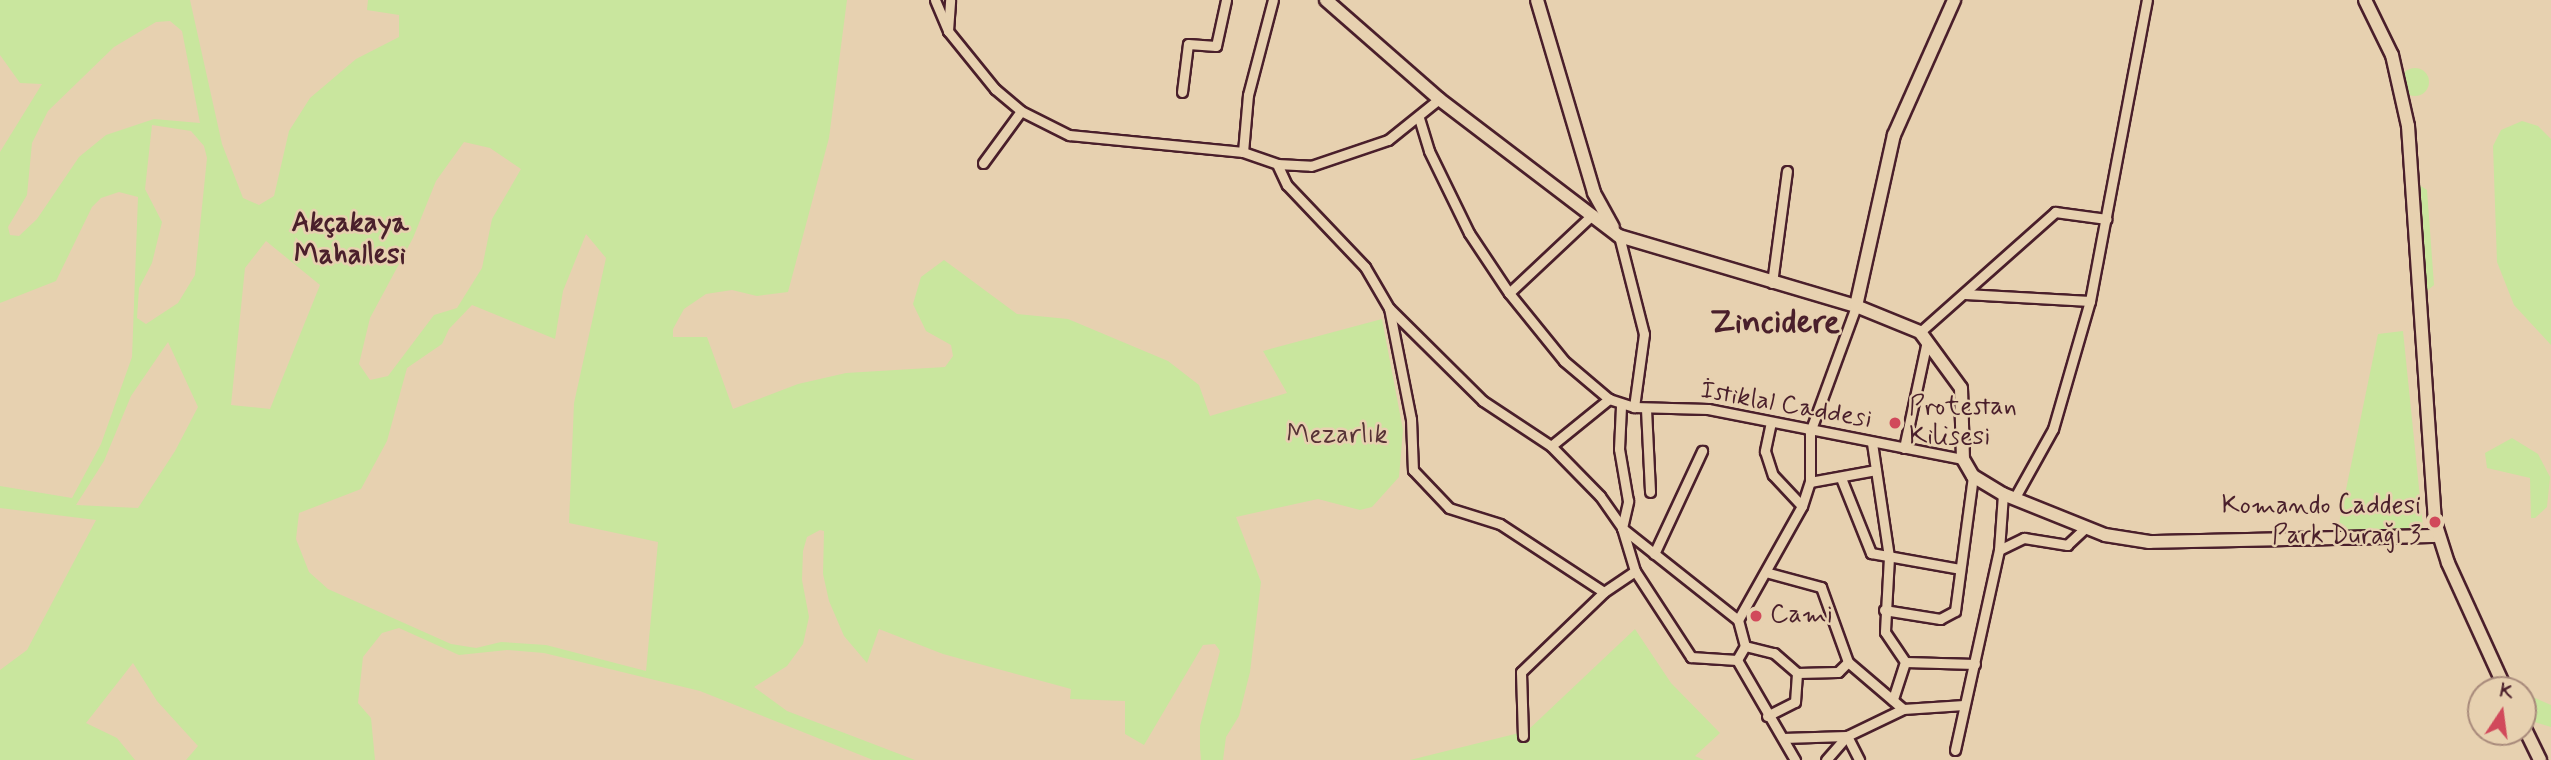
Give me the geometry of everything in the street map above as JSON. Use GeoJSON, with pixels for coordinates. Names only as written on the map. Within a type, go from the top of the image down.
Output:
{"type":"FeatureCollection","features":[{"type":"Feature","properties":{"kind":"street"},"geometry":{"type":"LineString","coordinates":[[935,0],[948,31],[996,89],[1021,111],[1079,137],[1244,152],[1278,164],[1311,166],[1338,160],[1388,140],[1419,118],[1439,99]]}},
{"type":"Feature","properties":{"kind":"street"},"geometry":{"type":"LineString","coordinates":[[948,31],[950,0]]}},
{"type":"Feature","properties":{"kind":"street"},"geometry":{"type":"LineString","coordinates":[[1182,92],[1188,44],[1216,46],[1226,0]]}},
{"type":"Feature","properties":{"kind":"street"},"geometry":{"type":"LineString","coordinates":[[1244,152],[1248,96],[1273,0]]}},
{"type":"Feature","properties":{"kind":"street"},"geometry":{"type":"LineString","coordinates":[[1326,0],[1439,99],[1619,236],[1856,306],[1920,332],[1926,345],[1961,388],[1963,459],[1973,476],[2008,497],[2058,514],[2084,528],[2149,542],[2438,536]]}},
{"type":"Feature","properties":{"kind":"street"},"geometry":{"type":"LineString","coordinates":[[1537,0],[1594,193],[1619,236],[1644,334],[1634,407]]}},
{"type":"Feature","properties":{"kind":"street"},"geometry":{"type":"LineString","coordinates":[[1738,620],[1769,573],[1802,506],[1810,482],[1810,432],[1856,306],[1894,135],[1954,0]]}},
{"type":"Feature","properties":{"kind":"street"},"geometry":{"type":"LineString","coordinates":[[1955,750],[2000,550],[2008,497],[2053,429],[2090,302],[2147,0]]}},
{"type":"Feature","properties":{"kind":"street"},"geometry":{"type":"LineString","coordinates":[[2365,0],[2392,55],[2408,126],[2438,536],[2500,676]]}},
{"type":"Feature","properties":{"kind":"street"},"geometry":{"type":"LineString","coordinates":[[983,163],[1021,111]]}},
{"type":"Feature","properties":{"kind":"street","name":"İstiklal Caddesi"},"geometry":{"type":"LineString","coordinates":[[1419,118],[1429,151],[1469,233],[1509,293],[1564,361],[1621,406],[1708,409],[1810,432],[1963,459]]}},
{"type":"Feature","properties":{"kind":"street"},"geometry":{"type":"LineString","coordinates":[[1278,164],[1287,185],[1365,267],[1389,308],[1483,401],[1552,446],[1600,496],[1622,528],[1738,620],[1745,646],[1737,660]]}},
{"type":"Feature","properties":{"kind":"street"},"geometry":{"type":"LineString","coordinates":[[1773,283],[1787,171]]}},
{"type":"Feature","properties":{"kind":"street"},"geometry":{"type":"LineString","coordinates":[[1920,332],[2055,212],[2106,219]]}},
{"type":"Feature","properties":{"kind":"street"},"geometry":{"type":"LineString","coordinates":[[1509,293],[1593,214]]}},
{"type":"Feature","properties":{"kind":"street"},"geometry":{"type":"LineString","coordinates":[[1965,294],[2090,302]]}},
{"type":"Feature","properties":{"kind":"street"},"geometry":{"type":"LineString","coordinates":[[1389,308],[1411,419],[1413,470],[1449,508],[1500,524],[1604,592]]}},
{"type":"Feature","properties":{"kind":"street"},"geometry":{"type":"LineString","coordinates":[[1903,448],[1926,345]]}},
{"type":"Feature","properties":{"kind":"street"},"geometry":{"type":"LineString","coordinates":[[1552,446],[1609,398]]}},
{"type":"Feature","properties":{"kind":"street"},"geometry":{"type":"LineString","coordinates":[[1621,406],[1619,449],[1628,501],[1622,528],[1635,571],[1691,657],[1737,660]]}},
{"type":"Feature","properties":{"kind":"street"},"geometry":{"type":"LineString","coordinates":[[1646,408],[1650,492]]}},
{"type":"Feature","properties":{"kind":"street"},"geometry":{"type":"LineString","coordinates":[[1771,422],[1765,451],[1773,475],[1802,506]]}},
{"type":"Feature","properties":{"kind":"street"},"geometry":{"type":"LineString","coordinates":[[1872,443],[1889,557],[1884,610],[1885,632],[1905,662]]}},
{"type":"Feature","properties":{"kind":"street"},"geometry":{"type":"LineString","coordinates":[[1654,554],[1702,451]]}},
{"type":"Feature","properties":{"kind":"street"},"geometry":{"type":"LineString","coordinates":[[1810,482],[1876,470]]}},
{"type":"Feature","properties":{"kind":"street"},"geometry":{"type":"LineString","coordinates":[[1884,610],[1940,619],[1955,611],[1973,476]]}},
{"type":"Feature","properties":{"kind":"street"},"geometry":{"type":"LineString","coordinates":[[1841,478],[1871,553],[1960,569]]}},
{"type":"Feature","properties":{"kind":"street"},"geometry":{"type":"LineString","coordinates":[[2000,550],[2024,538],[2067,545],[2084,528]]}},
{"type":"Feature","properties":{"kind":"street"},"geometry":{"type":"LineString","coordinates":[[1524,736],[1521,672],[1604,592],[1635,571]]}},
{"type":"Feature","properties":{"kind":"street"},"geometry":{"type":"LineString","coordinates":[[1769,573],[1821,587],[1848,662],[1903,709]]}},
{"type":"Feature","properties":{"kind":"street"},"geometry":{"type":"LineString","coordinates":[[1745,646],[1774,653],[1797,673],[1838,672],[1848,662]]}},
{"type":"Feature","properties":{"kind":"street"},"geometry":{"type":"LineString","coordinates":[[1737,660],[1767,716],[1795,760]]}},
{"type":"Feature","properties":{"kind":"street"},"geometry":{"type":"LineString","coordinates":[[1905,662],[1975,664]]}},
{"type":"Feature","properties":{"kind":"street"},"geometry":{"type":"LineString","coordinates":[[1893,699],[1905,662]]}},
{"type":"Feature","properties":{"kind":"street"},"geometry":{"type":"LineString","coordinates":[[1767,716],[1794,702],[1797,673]]}},
{"type":"Feature","properties":{"kind":"street"},"geometry":{"type":"LineString","coordinates":[[1826,760],[1847,736],[1903,709],[1964,705]]}},
{"type":"Feature","properties":{"kind":"street"},"geometry":{"type":"LineString","coordinates":[[1783,738],[1847,736]]}},
{"type":"Feature","properties":{"kind":"street"},"geometry":{"type":"LineString","coordinates":[[1847,736],[1859,760]]}},
{"type":"Feature","properties":{"kind":"green space","name":"Mezarlık"},"geometry":{"type":"Polygon","coordinates":[[[0,0],[190,0],[222,144],[243,198],[259,205],[274,196],[289,131],[310,98],[356,59],[399,37],[399,15],[367,10],[368,0],[847,0],[829,138],[788,292],[757,296],[732,290],[706,294],[684,309],[673,329],[673,337],[707,337],[733,409],[798,384],[846,373],[945,367],[953,356],[951,345],[926,331],[913,304],[921,277],[944,260],[1017,314],[1068,319],[1168,361],[1199,385],[1210,416],[1287,393],[1263,351],[1382,319],[1403,430],[1399,477],[1372,507],[1360,510],[1318,499],[1236,517],[1261,582],[1250,672],[1239,716],[1226,737],[1223,760],[1201,760],[1200,748],[1200,726],[1220,651],[1215,644],[1203,645],[1144,745],[1125,734],[1125,701],[1070,699],[1071,689],[943,654],[879,629],[867,663],[844,636],[829,601],[823,574],[824,531],[820,530],[807,537],[803,551],[802,580],[809,617],[803,644],[787,666],[754,687],[787,711],[915,760],[873,760],[700,691],[544,653],[507,650],[459,655],[399,628],[382,633],[363,657],[358,703],[371,718],[375,760],[186,760],[198,746],[157,701],[133,663],[86,723],[117,738],[135,760],[0,760],[0,670],[27,650],[96,520],[0,508],[0,486],[72,498],[101,444],[132,357],[138,197],[119,192],[101,198],[92,207],[56,281],[0,303],[0,152],[42,84],[20,83],[0,55],[0,0]],[[170,21],[156,22],[114,47],[48,111],[32,143],[27,195],[8,227],[10,235],[19,236],[37,219],[79,157],[106,135],[154,119],[200,123],[182,31],[170,21]],[[152,125],[145,189],[162,222],[152,263],[139,288],[137,318],[146,324],[178,303],[195,275],[207,158],[204,146],[191,131],[152,125]],[[464,142],[436,181],[413,238],[370,318],[359,364],[370,380],[388,376],[434,315],[457,308],[482,268],[492,219],[521,169],[490,148],[464,142]],[[586,234],[563,291],[555,339],[472,305],[449,329],[442,344],[407,368],[387,441],[361,489],[299,513],[296,539],[309,572],[328,589],[451,644],[476,648],[501,642],[546,645],[646,671],[658,542],[569,523],[574,403],[606,258],[586,234]],[[266,241],[245,268],[231,405],[270,409],[320,285],[266,241]],[[168,342],[131,396],[104,461],[76,505],[138,508],[175,451],[198,407],[168,342]]]}},
{"type":"Feature","properties":{"kind":"green space"},"geometry":{"type":"Polygon","coordinates":[[[2415,68],[2425,72],[2429,82],[2425,92],[2415,96],[2405,92],[2401,82],[2405,72],[2415,68]]]}},
{"type":"Feature","properties":{"kind":"green space"},"geometry":{"type":"Polygon","coordinates":[[[2522,121],[2538,126],[2551,139],[2551,345],[2514,305],[2497,262],[2493,146],[2501,130],[2522,121]]]}},
{"type":"Feature","properties":{"kind":"green space"},"geometry":{"type":"Polygon","coordinates":[[[2416,183],[2427,190],[2434,285],[2426,292],[2416,183]]]}},
{"type":"Feature","properties":{"kind":"green space"},"geometry":{"type":"Polygon","coordinates":[[[2403,331],[2424,537],[2335,543],[2378,334],[2403,331]]]}},
{"type":"Feature","properties":{"kind":"green space"},"geometry":{"type":"Polygon","coordinates":[[[2512,438],[2538,454],[2550,477],[2547,507],[2535,518],[2531,518],[2530,478],[2487,468],[2485,453],[2512,438]]]}},
{"type":"Feature","properties":{"kind":"green space"},"geometry":{"type":"Polygon","coordinates":[[[1635,629],[1671,683],[1720,733],[1695,756],[1704,760],[1410,760],[1527,731],[1635,629]]]}},
{"type":"Feature","properties":{"kind":"green space"},"geometry":{"type":"Polygon","coordinates":[[[2537,699],[2551,705],[2551,727],[2537,723],[2537,699]]]}},
{"type":"Feature","properties":{"kind":"place","name":"Protestan Kilisesi"},"geometry":{"type":"Point","coordinates":[1895,423]}},
{"type":"Feature","properties":{"kind":"place","name":"Komando Caddesi Park Durağı 3"},"geometry":{"type":"Point","coordinates":[2435,522]}},
{"type":"Feature","properties":{"kind":"place","name":"Cami"},"geometry":{"type":"Point","coordinates":[1756,616]}},
{"type":"Feature","properties":{"kind":"district","name":"Akçakaya Mahallesi"},"geometry":{"type":"Point","coordinates":[350,240]}},
{"type":"Feature","properties":{"kind":"district","name":"Zincidere"},"geometry":{"type":"Point","coordinates":[1775,324]}}]}
